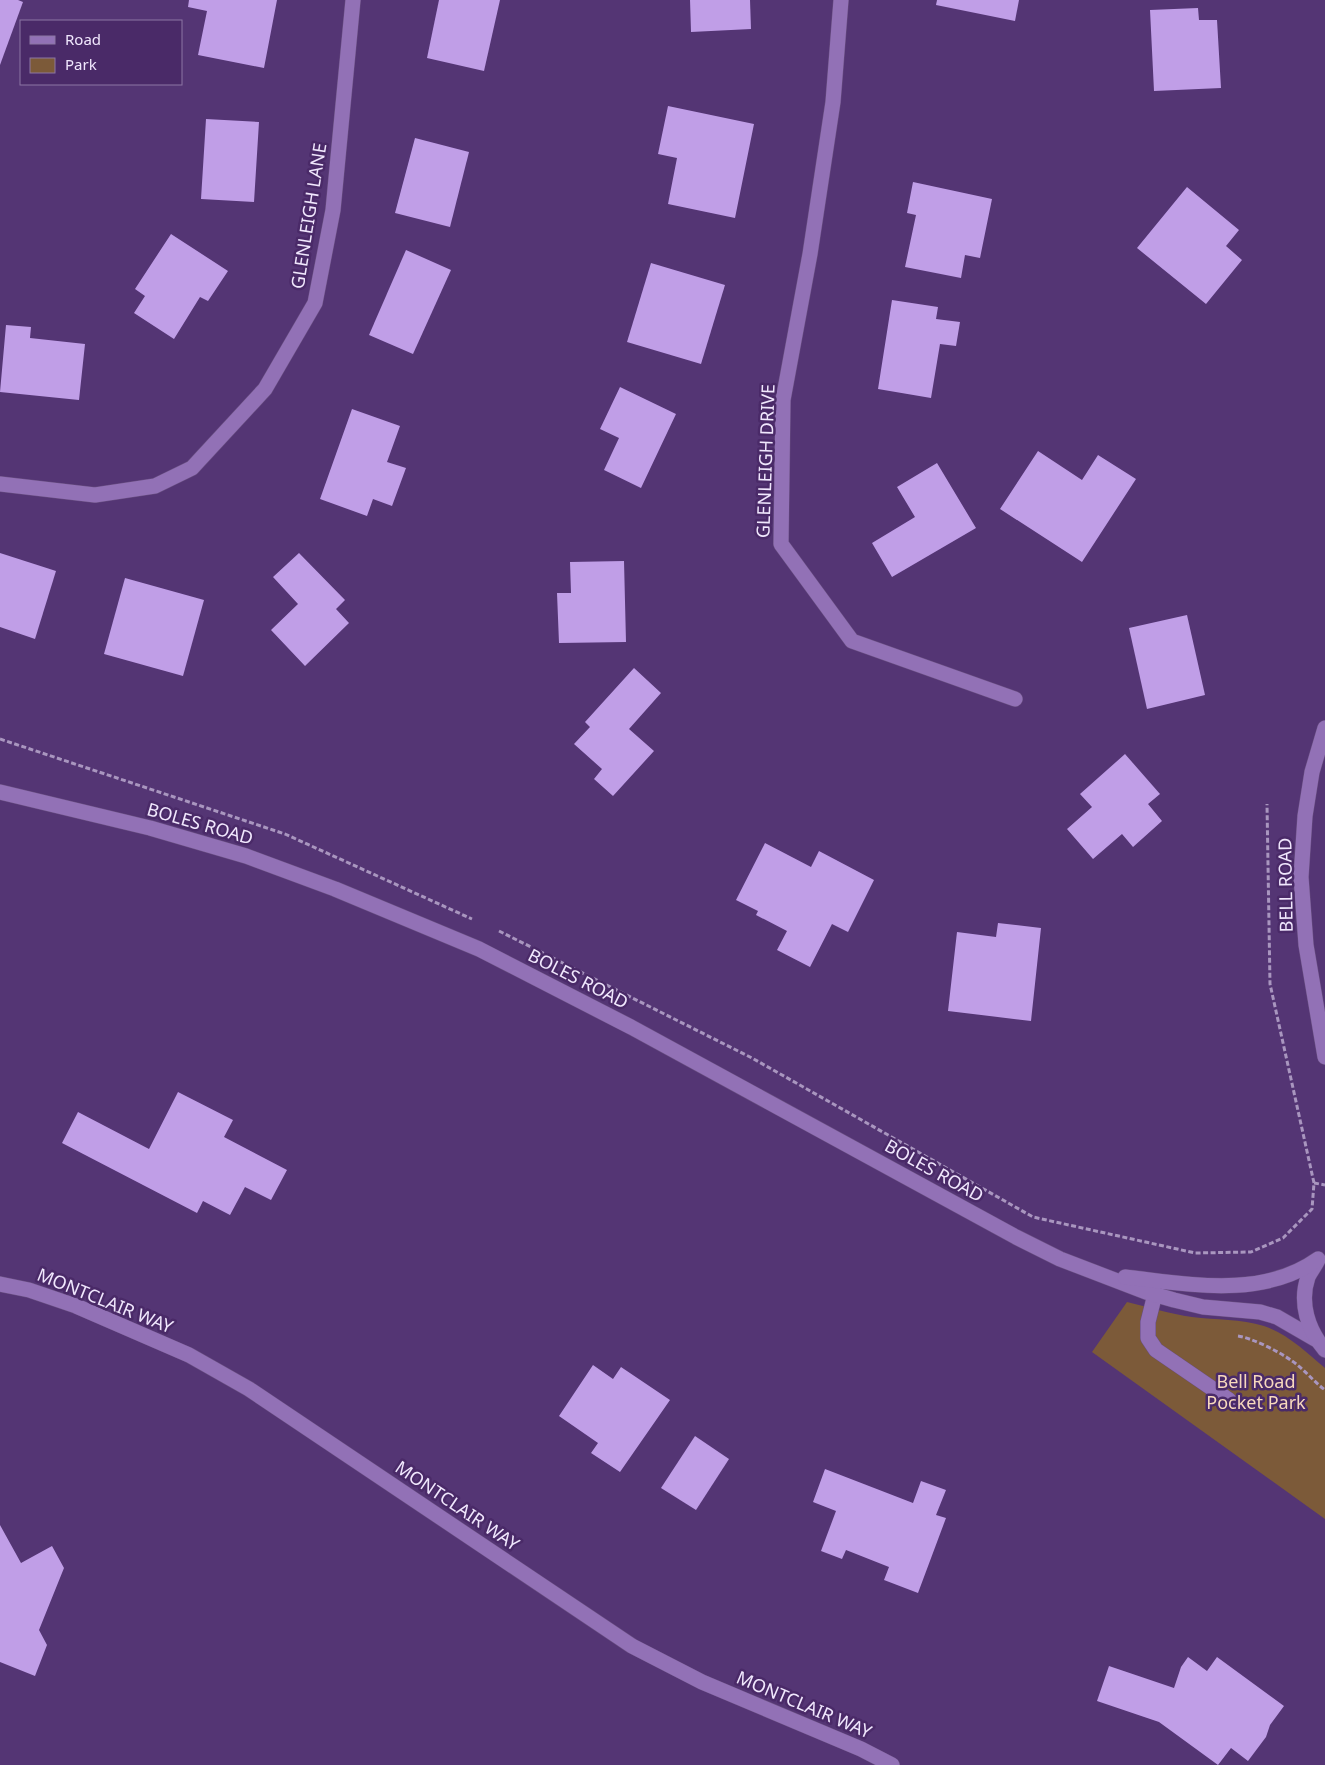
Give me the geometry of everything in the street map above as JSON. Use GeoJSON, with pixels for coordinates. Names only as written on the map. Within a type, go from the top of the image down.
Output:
{"type":"FeatureCollection","features":[{"type":"Feature","properties":{"kind":"street","name":"GLENLEIGH LANE"},"geometry":{"type":"LineString","coordinates":[[0,484],[95,495],[155,486],[192,468],[265,389],[315,303],[333,210],[353,0]]}},
{"type":"Feature","properties":{"kind":"street","name":"GLENLEIGH DRIVE"},"geometry":{"type":"LineString","coordinates":[[841,0],[833,102],[810,254],[783,400],[781,544],[852,641],[1015,699]]}},
{"type":"Feature","properties":{"kind":"street","name":"BELL ROAD"},"geometry":{"type":"LineString","coordinates":[[1324,1049],[1306,945],[1301,877],[1305,816],[1312,772],[1325,728]]}},
{"type":"Feature","properties":{"kind":"street","name":"BOLES ROAD"},"geometry":{"type":"LineString","coordinates":[[0,792],[150,828],[246,856],[336,889],[479,949],[631,1027],[1016,1237],[1060,1259],[1174,1300],[1204,1306],[1260,1312],[1277,1318],[1320,1345]]}},
{"type":"Feature","properties":{"kind":"street","name":"BOLES ROAD"},"geometry":{"type":"LineString","coordinates":[[1106,1275],[1195,1284],[1245,1285],[1277,1279],[1305,1268],[1322,1255]]}},
{"type":"Feature","properties":{"kind":"street"},"geometry":{"type":"LineString","coordinates":[[1320,1345],[1307,1320],[1304,1298],[1308,1277],[1322,1255]]}},
{"type":"Feature","properties":{"kind":"street","name":"MONTCLAIR WAY"},"geometry":{"type":"LineString","coordinates":[[0,1284],[29,1290],[76,1306],[189,1355],[249,1389],[632,1646],[702,1682],[861,1749],[892,1765]]}},
{"type":"Feature","properties":{"kind":"street"},"geometry":{"type":"LineString","coordinates":[[1155,1294],[1148,1322],[1148,1338],[1156,1350],[1229,1400]]}},
{"type":"Feature","properties":{"kind":"path"},"geometry":{"type":"LineString","coordinates":[[1251,1252],[1283,1238],[1312,1209],[1314,1184],[1270,984],[1267,804]]}},
{"type":"Feature","properties":{"kind":"path"},"geometry":{"type":"LineString","coordinates":[[1314,1184],[1325,1185]]}},
{"type":"Feature","properties":{"kind":"path"},"geometry":{"type":"LineString","coordinates":[[1230,1334],[1248,1337],[1292,1361],[1325,1390]]}},
{"type":"Feature","properties":{"kind":"green space","name":"Bell Road Pocket Park"},"geometry":{"type":"Polygon","coordinates":[[[1127,1302],[1184,1316],[1237,1321],[1273,1329],[1304,1350],[1325,1368],[1325,1519],[1092,1352],[1127,1302]]]}},
{"type":"Feature","properties":{"kind":"building"},"geometry":{"type":"Polygon","coordinates":[[[0,0],[18,0],[23,2],[0,65],[0,0]]]}},
{"type":"Feature","properties":{"kind":"building"},"geometry":{"type":"Polygon","coordinates":[[[189,0],[277,0],[264,68],[198,55],[207,11],[188,7],[189,0]]]}},
{"type":"Feature","properties":{"kind":"building"},"geometry":{"type":"Polygon","coordinates":[[[439,0],[500,0],[484,71],[427,58],[439,0]]]}},
{"type":"Feature","properties":{"kind":"building"},"geometry":{"type":"Polygon","coordinates":[[[690,0],[750,0],[751,29],[691,32],[690,0]]]}},
{"type":"Feature","properties":{"kind":"building"},"geometry":{"type":"Polygon","coordinates":[[[937,0],[1019,0],[1015,21],[936,5],[937,0]]]}},
{"type":"Feature","properties":{"kind":"building"},"geometry":{"type":"Polygon","coordinates":[[[1198,8],[1199,20],[1217,20],[1221,88],[1154,91],[1150,10],[1198,8]]]}},
{"type":"Feature","properties":{"kind":"building"},"geometry":{"type":"Polygon","coordinates":[[[668,106],[754,124],[735,218],[668,204],[677,158],[658,154],[668,106]]]}},
{"type":"Feature","properties":{"kind":"building"},"geometry":{"type":"Polygon","coordinates":[[[206,119],[259,122],[254,202],[201,199],[206,119]]]}},
{"type":"Feature","properties":{"kind":"building"},"geometry":{"type":"Polygon","coordinates":[[[415,138],[469,152],[450,227],[395,213],[415,138]]]}},
{"type":"Feature","properties":{"kind":"building"},"geometry":{"type":"Polygon","coordinates":[[[913,182],[992,199],[980,258],[965,255],[961,278],[905,267],[916,215],[907,213],[913,182]]]}},
{"type":"Feature","properties":{"kind":"building"},"geometry":{"type":"Polygon","coordinates":[[[1187,187],[1239,230],[1226,246],[1242,260],[1206,304],[1137,248],[1187,187]]]}},
{"type":"Feature","properties":{"kind":"building"},"geometry":{"type":"Polygon","coordinates":[[[171,234],[228,271],[208,301],[200,297],[174,339],[134,313],[145,296],[135,289],[171,234]]]}},
{"type":"Feature","properties":{"kind":"building"},"geometry":{"type":"Polygon","coordinates":[[[406,250],[451,270],[413,354],[369,335],[406,250]]]}},
{"type":"Feature","properties":{"kind":"building"},"geometry":{"type":"Polygon","coordinates":[[[651,263],[725,285],[701,364],[627,342],[651,263]]]}},
{"type":"Feature","properties":{"kind":"building"},"geometry":{"type":"Polygon","coordinates":[[[892,300],[938,307],[936,319],[960,322],[956,346],[940,344],[931,398],[878,389],[892,300]]]}},
{"type":"Feature","properties":{"kind":"building"},"geometry":{"type":"Polygon","coordinates":[[[6,325],[31,327],[30,338],[85,344],[79,400],[0,392],[6,325]]]}},
{"type":"Feature","properties":{"kind":"building"},"geometry":{"type":"Polygon","coordinates":[[[620,387],[676,414],[641,488],[604,470],[619,438],[600,429],[620,387]]]}},
{"type":"Feature","properties":{"kind":"building"},"geometry":{"type":"Polygon","coordinates":[[[352,409],[400,426],[387,462],[406,468],[392,506],[373,499],[367,516],[320,499],[352,409]]]}},
{"type":"Feature","properties":{"kind":"building"},"geometry":{"type":"Polygon","coordinates":[[[1038,451],[1082,480],[1098,455],[1136,479],[1082,562],[1000,509],[1038,451]]]}},
{"type":"Feature","properties":{"kind":"building"},"geometry":{"type":"Polygon","coordinates":[[[937,463],[976,528],[892,577],[872,543],[915,517],[897,487],[937,463]]]}},
{"type":"Feature","properties":{"kind":"building"},"geometry":{"type":"Polygon","coordinates":[[[0,553],[56,571],[35,639],[0,627],[0,553]]]}},
{"type":"Feature","properties":{"kind":"building"},"geometry":{"type":"Polygon","coordinates":[[[299,553],[345,600],[336,609],[349,623],[305,666],[271,630],[298,604],[273,577],[299,553]]]}},
{"type":"Feature","properties":{"kind":"building"},"geometry":{"type":"Polygon","coordinates":[[[624,561],[626,642],[559,643],[557,593],[571,593],[570,562],[624,561]]]}},
{"type":"Feature","properties":{"kind":"building"},"geometry":{"type":"Polygon","coordinates":[[[125,578],[204,600],[183,676],[104,654],[125,578]]]}},
{"type":"Feature","properties":{"kind":"building"},"geometry":{"type":"Polygon","coordinates":[[[1187,615],[1205,695],[1147,709],[1129,628],[1187,615]]]}},
{"type":"Feature","properties":{"kind":"building"},"geometry":{"type":"Polygon","coordinates":[[[634,668],[661,693],[629,729],[654,751],[613,796],[594,779],[602,769],[574,744],[590,727],[585,722],[634,668]]]}},
{"type":"Feature","properties":{"kind":"building"},"geometry":{"type":"Polygon","coordinates":[[[1125,754],[1160,794],[1148,804],[1162,821],[1133,847],[1122,834],[1093,859],[1067,829],[1092,807],[1080,794],[1125,754]]]}},
{"type":"Feature","properties":{"kind":"building"},"geometry":{"type":"Polygon","coordinates":[[[765,843],[811,867],[819,851],[874,880],[848,932],[832,924],[810,967],[777,950],[787,931],[756,915],[758,911],[736,900],[765,843]]]}},
{"type":"Feature","properties":{"kind":"building"},"geometry":{"type":"Polygon","coordinates":[[[998,923],[1041,928],[1031,1021],[948,1011],[957,932],[996,937],[998,923]]]}},
{"type":"Feature","properties":{"kind":"building"},"geometry":{"type":"Polygon","coordinates":[[[178,1092],[233,1120],[224,1137],[287,1170],[271,1200],[245,1187],[230,1215],[203,1201],[197,1213],[62,1143],[78,1112],[149,1149],[178,1092]]]}},
{"type":"Feature","properties":{"kind":"building"},"geometry":{"type":"Polygon","coordinates":[[[593,1365],[613,1379],[621,1367],[670,1400],[620,1472],[591,1453],[598,1443],[559,1416],[593,1365]]]}},
{"type":"Feature","properties":{"kind":"building"},"geometry":{"type":"Polygon","coordinates":[[[695,1436],[729,1459],[696,1510],[661,1488],[695,1436]]]}},
{"type":"Feature","properties":{"kind":"building"},"geometry":{"type":"Polygon","coordinates":[[[825,1469],[913,1503],[921,1481],[946,1490],[936,1515],[946,1518],[918,1593],[884,1580],[889,1567],[846,1550],[842,1559],[821,1551],[836,1511],[813,1502],[825,1469]]]}},
{"type":"Feature","properties":{"kind":"building"},"geometry":{"type":"Polygon","coordinates":[[[0,1525],[21,1563],[52,1546],[64,1568],[39,1630],[47,1645],[35,1676],[0,1662],[0,1525]]]}},
{"type":"Feature","properties":{"kind":"building"},"geometry":{"type":"Polygon","coordinates":[[[1188,1657],[1207,1671],[1217,1657],[1284,1706],[1270,1725],[1266,1737],[1248,1761],[1231,1748],[1218,1765],[1159,1722],[1097,1701],[1109,1666],[1174,1688],[1181,1667],[1188,1657]]]}}]}
